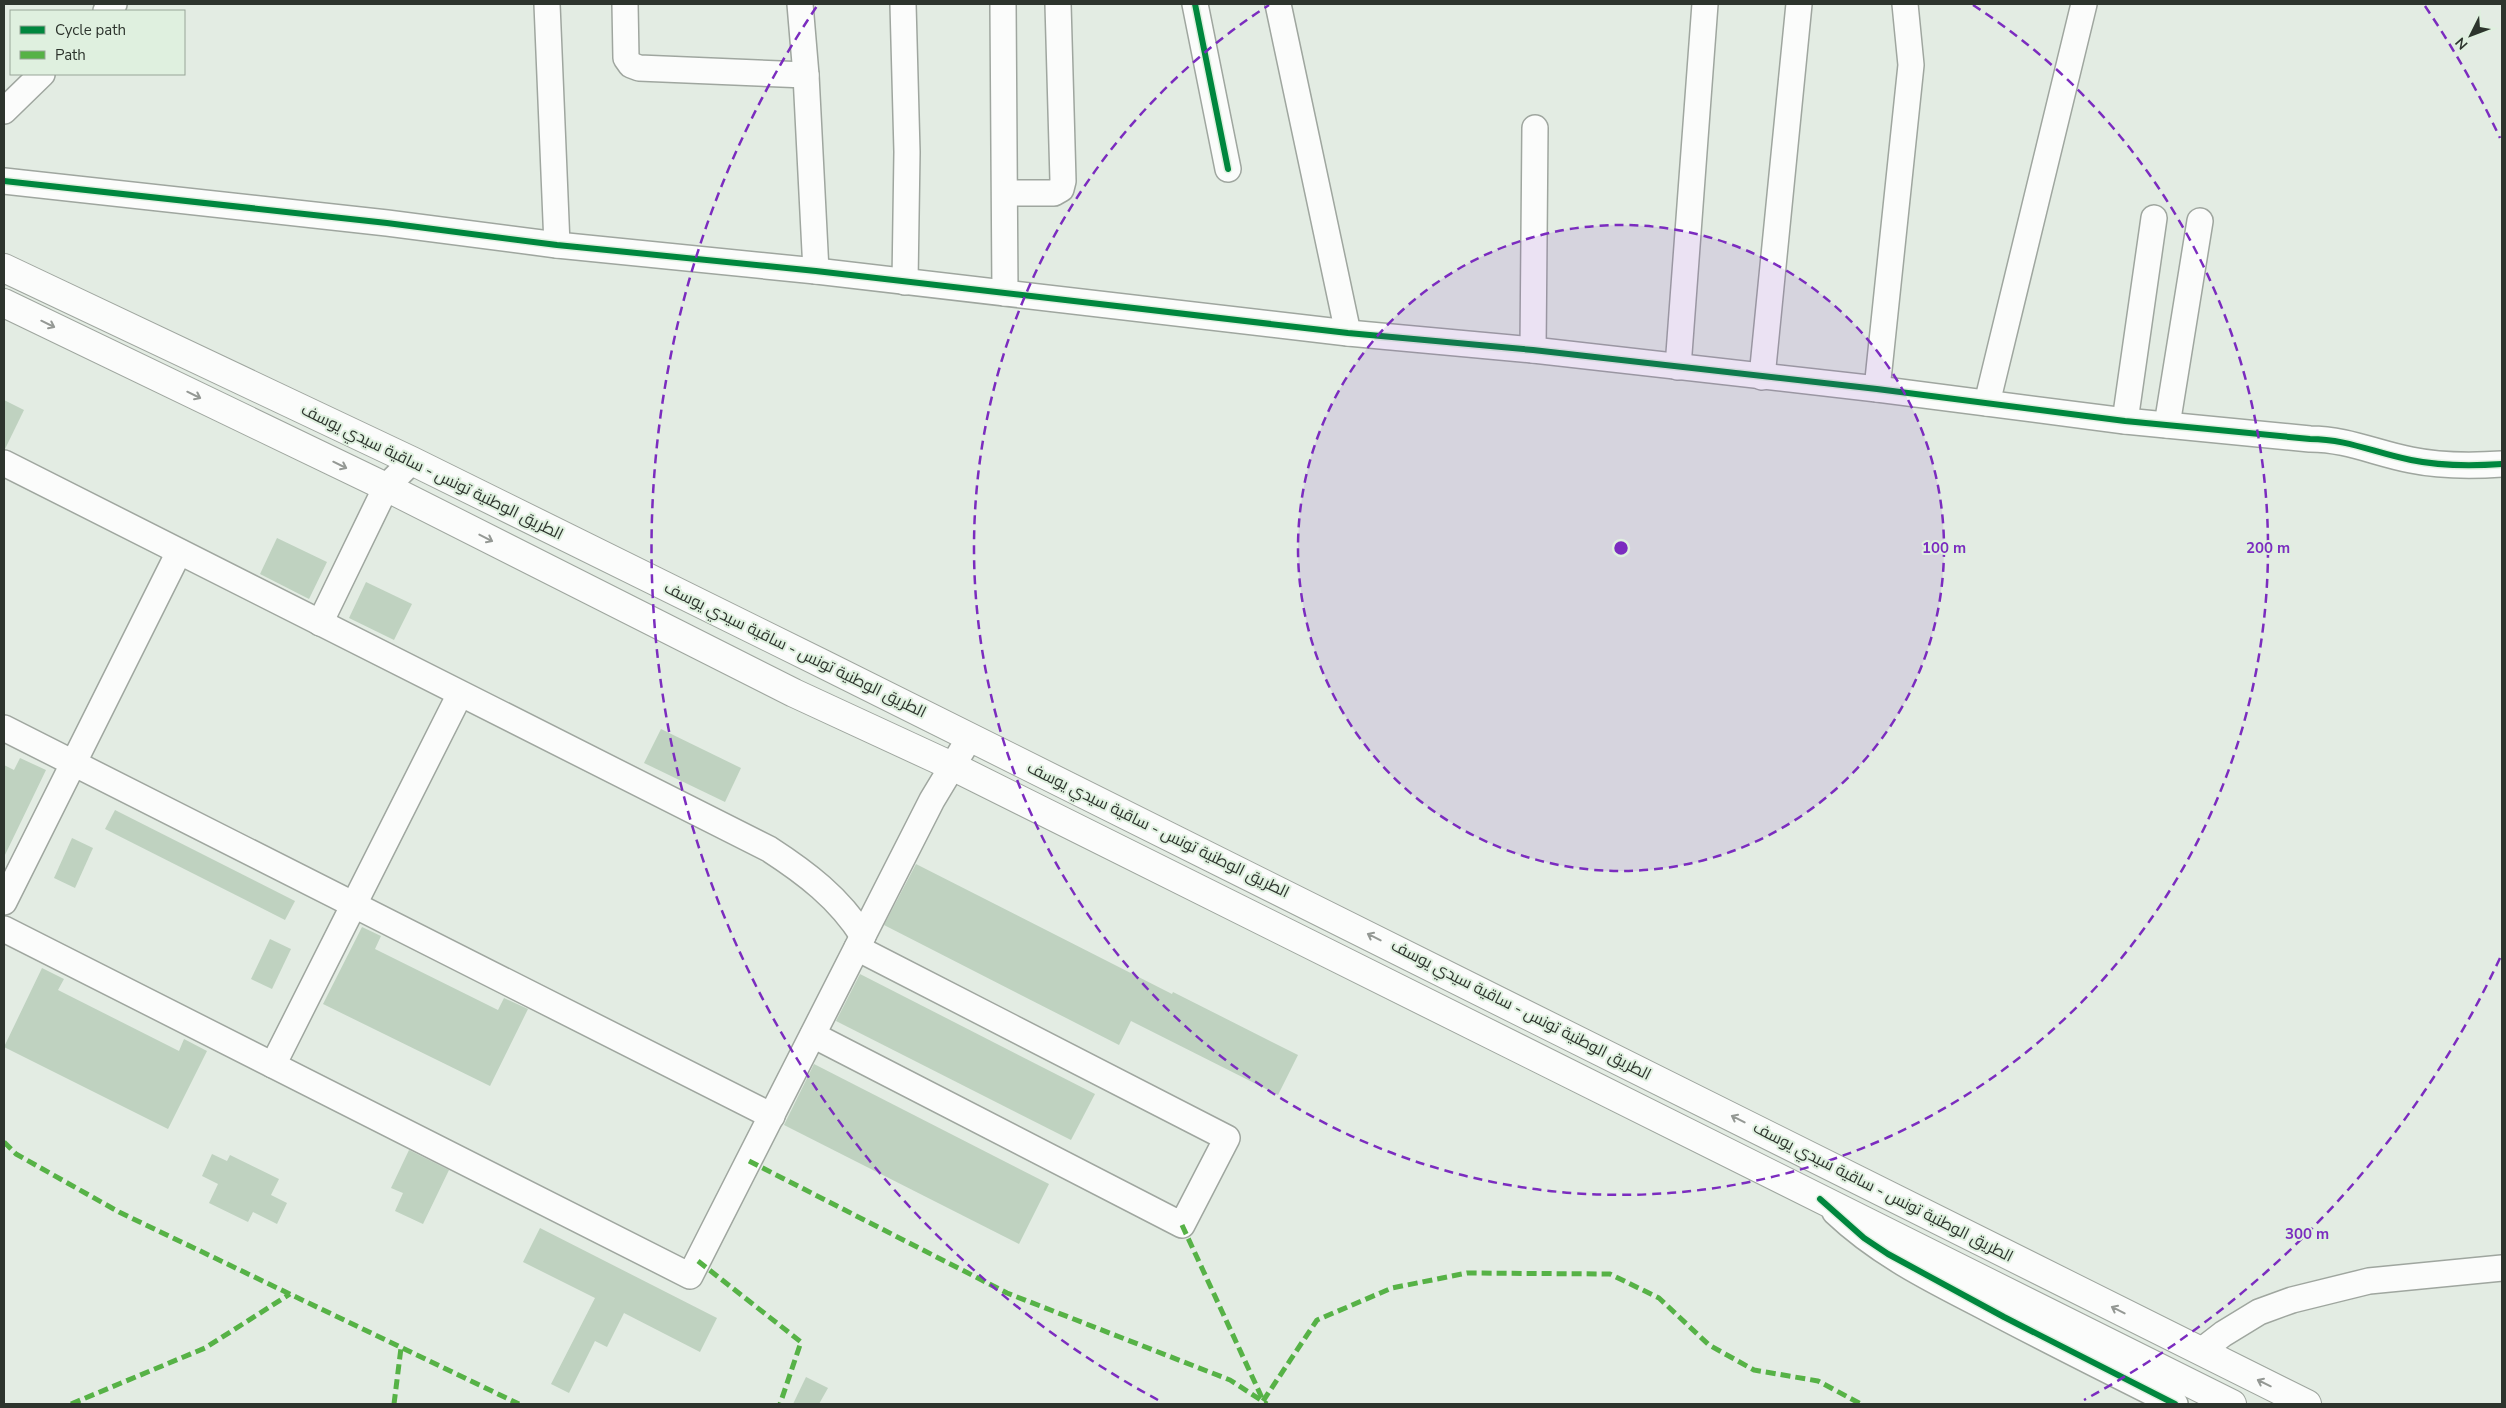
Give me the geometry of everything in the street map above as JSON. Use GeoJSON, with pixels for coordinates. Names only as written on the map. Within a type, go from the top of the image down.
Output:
{"type":"FeatureCollection","features":[{"type":"Feature","properties":{"kind":"main road","name":"الطريق الوطنية تونس - ساقية سيدي يوسف"},"geometry":{"type":"LineString","coordinates":[[4,268],[412,461],[2307,1404]]}},
{"type":"Feature","properties":{"kind":"main road","name":"الطريق الوطنية تونس - ساقية سيدي يوسف"},"geometry":{"type":"LineString","coordinates":[[4,303],[386,487],[794,693],[954,767],[2232,1404]]}},
{"type":"Feature","properties":{"kind":"street"},"geometry":{"type":"LineString","coordinates":[[547,4],[556,245]]}},
{"type":"Feature","properties":{"kind":"street"},"geometry":{"type":"LineString","coordinates":[[625,4],[626,58],[631,65],[639,68],[806,75]]}},
{"type":"Feature","properties":{"kind":"street"},"geometry":{"type":"LineString","coordinates":[[800,4],[806,75],[816,271]]}},
{"type":"Feature","properties":{"kind":"street"},"geometry":{"type":"LineString","coordinates":[[903,4],[907,152],[905,282]]}},
{"type":"Feature","properties":{"kind":"street"},"geometry":{"type":"LineString","coordinates":[[1003,4],[1005,293]]}},
{"type":"Feature","properties":{"kind":"street"},"geometry":{"type":"LineString","coordinates":[[1005,193],[1054,193],[1061,189],[1063,180],[1058,4]]}},
{"type":"Feature","properties":{"kind":"street"},"geometry":{"type":"LineString","coordinates":[[1195,4],[1228,169]]}},
{"type":"Feature","properties":{"kind":"street"},"geometry":{"type":"LineString","coordinates":[[1278,4],[1348,333]]}},
{"type":"Feature","properties":{"kind":"street"},"geometry":{"type":"LineString","coordinates":[[1678,367],[1705,4]]}},
{"type":"Feature","properties":{"kind":"street"},"geometry":{"type":"LineString","coordinates":[[1762,377],[1798,4]]}},
{"type":"Feature","properties":{"kind":"street"},"geometry":{"type":"LineString","coordinates":[[1877,389],[1911,65],[1905,4]]}},
{"type":"Feature","properties":{"kind":"street"},"geometry":{"type":"LineString","coordinates":[[1987,403],[2084,4]]}},
{"type":"Feature","properties":{"kind":"street"},"geometry":{"type":"LineString","coordinates":[[4,111],[41,75]]}},
{"type":"Feature","properties":{"kind":"street"},"geometry":{"type":"LineString","coordinates":[[1532,350],[1535,128]]}},
{"type":"Feature","properties":{"kind":"street"},"geometry":{"type":"LineString","coordinates":[[4,181],[386,223],[556,245],[816,271],[1348,333],[1532,350],[1877,389],[2125,421],[2310,439],[2333,439],[2412,461],[2448,465],[2502,464]]}},
{"type":"Feature","properties":{"kind":"street"},"geometry":{"type":"LineString","coordinates":[[2125,421],[2154,218]]}},
{"type":"Feature","properties":{"kind":"street"},"geometry":{"type":"LineString","coordinates":[[2168,424],[2200,221]]}},
{"type":"Feature","properties":{"kind":"street"},"geometry":{"type":"LineString","coordinates":[[320,623],[386,487],[412,461]]}},
{"type":"Feature","properties":{"kind":"street"},"geometry":{"type":"LineString","coordinates":[[4,463],[769,849],[805,872],[852,917],[860,942],[1227,1138],[1182,1225],[812,1036]]}},
{"type":"Feature","properties":{"kind":"street"},"geometry":{"type":"LineString","coordinates":[[4,902],[179,552]]}},
{"type":"Feature","properties":{"kind":"street"},"geometry":{"type":"LineString","coordinates":[[274,1065],[460,694]]}},
{"type":"Feature","properties":{"kind":"street"},"geometry":{"type":"LineString","coordinates":[[4,728],[772,1116]]}},
{"type":"Feature","properties":{"kind":"street"},"geometry":{"type":"LineString","coordinates":[[4,929],[690,1276],[932,800],[954,767],[970,737]]}},
{"type":"Feature","properties":{"kind":"street"},"geometry":{"type":"LineString","coordinates":[[1820,1199],[1864,1238],[1888,1254],[2004,1317],[2175,1404]]}},
{"type":"Feature","properties":{"kind":"street"},"geometry":{"type":"LineString","coordinates":[[2201,1352],[2223,1334],[2259,1312],[2292,1300],[2369,1281],[2502,1268]]}},
{"type":"Feature","properties":{"kind":"building"},"geometry":{"type":"Polygon","coordinates":[[[4,400],[24,410],[5,449],[4,449],[4,400]]]}},
{"type":"Feature","properties":{"kind":"building"},"geometry":{"type":"Polygon","coordinates":[[[277,538],[327,562],[309,599],[260,574],[277,538]]]}},
{"type":"Feature","properties":{"kind":"building"},"geometry":{"type":"Polygon","coordinates":[[[366,582],[412,604],[394,640],[349,618],[366,582]]]}},
{"type":"Feature","properties":{"kind":"building"},"geometry":{"type":"Polygon","coordinates":[[[661,729],[741,768],[725,802],[644,763],[661,729]]]}},
{"type":"Feature","properties":{"kind":"building"},"geometry":{"type":"Polygon","coordinates":[[[20,758],[46,770],[4,857],[4,765],[14,770],[20,758]]]}},
{"type":"Feature","properties":{"kind":"building"},"geometry":{"type":"Polygon","coordinates":[[[115,810],[295,901],[285,920],[105,829],[115,810]]]}},
{"type":"Feature","properties":{"kind":"building"},"geometry":{"type":"Polygon","coordinates":[[[72,838],[93,848],[75,888],[54,878],[72,838]]]}},
{"type":"Feature","properties":{"kind":"building"},"geometry":{"type":"Polygon","coordinates":[[[916,864],[1172,994],[1173,992],[1298,1055],[1278,1095],[1131,1021],[1119,1045],[884,925],[916,864]]]}},
{"type":"Feature","properties":{"kind":"building"},"geometry":{"type":"Polygon","coordinates":[[[362,927],[381,936],[375,949],[498,1010],[504,998],[528,1009],[490,1086],[323,1004],[362,927]]]}},
{"type":"Feature","properties":{"kind":"building"},"geometry":{"type":"Polygon","coordinates":[[[270,939],[291,949],[272,989],[251,979],[270,939]]]}},
{"type":"Feature","properties":{"kind":"building"},"geometry":{"type":"Polygon","coordinates":[[[42,968],[64,979],[58,990],[179,1051],[184,1039],[207,1051],[168,1129],[4,1047],[42,968]]]}},
{"type":"Feature","properties":{"kind":"building"},"geometry":{"type":"Polygon","coordinates":[[[860,974],[1095,1094],[1071,1140],[836,1021],[860,974]]]}},
{"type":"Feature","properties":{"kind":"building"},"geometry":{"type":"Polygon","coordinates":[[[814,1064],[1049,1184],[1019,1244],[784,1125],[814,1064]]]}},
{"type":"Feature","properties":{"kind":"building"},"geometry":{"type":"Polygon","coordinates":[[[409,1150],[449,1170],[423,1224],[395,1211],[403,1193],[391,1188],[409,1150]]]}},
{"type":"Feature","properties":{"kind":"building"},"geometry":{"type":"Polygon","coordinates":[[[212,1154],[227,1161],[230,1155],[279,1179],[271,1195],[287,1203],[277,1224],[253,1212],[248,1222],[209,1203],[218,1184],[202,1176],[212,1154]]]}},
{"type":"Feature","properties":{"kind":"building"},"geometry":{"type":"Polygon","coordinates":[[[540,1228],[717,1318],[700,1352],[624,1313],[607,1347],[595,1341],[569,1393],[551,1384],[595,1298],[523,1262],[540,1228]]]}},
{"type":"Feature","properties":{"kind":"building"},"geometry":{"type":"Polygon","coordinates":[[[806,1377],[828,1388],[819,1404],[793,1404],[806,1377]]]}},
{"type":"Feature","properties":{"kind":"marked path"},"geometry":{"type":"LineString","coordinates":[[4,1142],[16,1154],[119,1212],[519,1404]]}},
{"type":"Feature","properties":{"kind":"marked path"},"geometry":{"type":"LineString","coordinates":[[749,1161],[1007,1293],[1230,1380],[1267,1404]]}},
{"type":"Feature","properties":{"kind":"marked path"},"geometry":{"type":"LineString","coordinates":[[1182,1225],[1263,1400]]}},
{"type":"Feature","properties":{"kind":"marked path"},"geometry":{"type":"LineString","coordinates":[[698,1261],[801,1342],[780,1404]]}},
{"type":"Feature","properties":{"kind":"marked path"},"geometry":{"type":"LineString","coordinates":[[1263,1401],[1317,1320],[1392,1288],[1467,1273],[1610,1274],[1659,1298],[1709,1345],[1754,1370],[1818,1381],[1861,1404]]}},
{"type":"Feature","properties":{"kind":"marked path"},"geometry":{"type":"LineString","coordinates":[[71,1404],[205,1348],[290,1294]]}},
{"type":"Feature","properties":{"kind":"marked path"},"geometry":{"type":"LineString","coordinates":[[394,1404],[401,1348]]}},
{"type":"Feature","properties":{"kind":"cycle path"},"geometry":{"type":"LineString","coordinates":[[1195,4],[1228,169]]}},
{"type":"Feature","properties":{"kind":"cycle path"},"geometry":{"type":"LineString","coordinates":[[4,181],[387,223],[557,245],[816,271],[1348,333],[1533,350],[1877,389],[2125,421],[2336,441],[2411,460],[2433,463],[2502,464]]}},
{"type":"Feature","properties":{"kind":"cycle path"},"geometry":{"type":"LineString","coordinates":[[1820,1199],[1864,1238],[1888,1254],[2004,1317],[2175,1404]]}}]}
